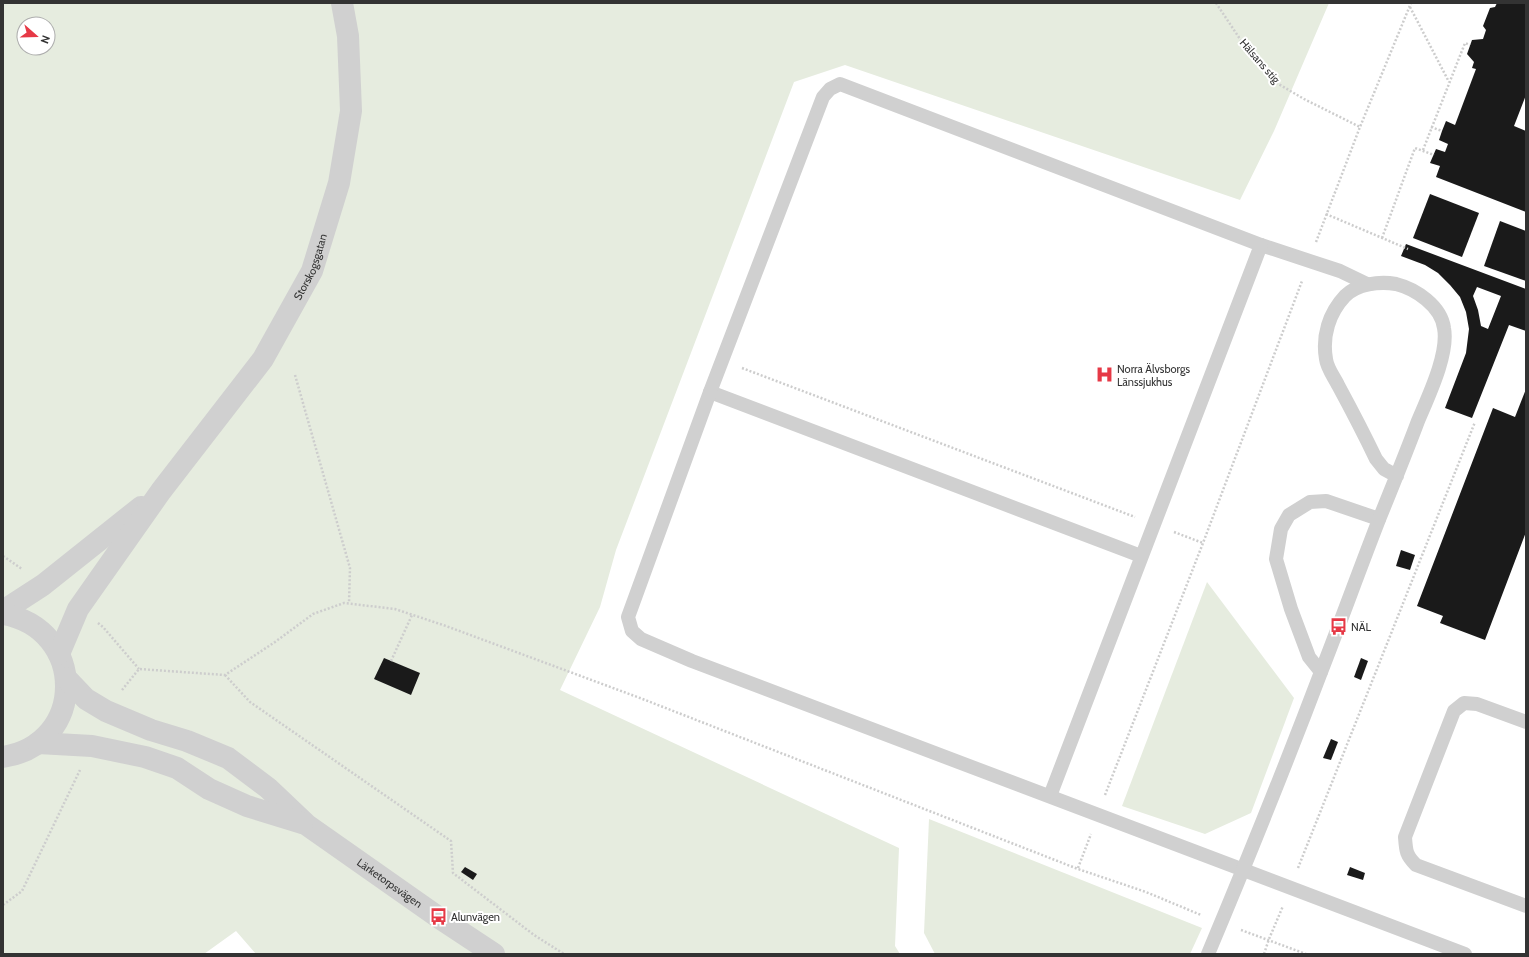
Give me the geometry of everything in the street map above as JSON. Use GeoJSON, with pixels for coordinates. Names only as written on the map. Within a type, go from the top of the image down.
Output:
{"type":"FeatureCollection","features":[{"type":"Feature","properties":{"kind":"street","name":"Storskogsgatan"},"geometry":{"type":"LineString","coordinates":[[161,491],[263,359],[312,271],[339,183],[351,111],[348,36],[342,3]]}},
{"type":"Feature","properties":{"kind":"street"},"geometry":{"type":"LineString","coordinates":[[3,612],[44,584],[161,491]]}},
{"type":"Feature","properties":{"kind":"street"},"geometry":{"type":"LineString","coordinates":[[59,654],[78,609],[161,491]]}},
{"type":"Feature","properties":{"kind":"street"},"geometry":{"type":"LineString","coordinates":[[3,612],[29,622],[41,630],[52,641],[64,666],[66,678],[66,693],[63,707],[57,721],[49,733],[38,743],[25,750],[3,756]]}},
{"type":"Feature","properties":{"kind":"street"},"geometry":{"type":"LineString","coordinates":[[66,678],[86,699],[106,711],[228,758],[268,788],[307,825]]}},
{"type":"Feature","properties":{"kind":"street"},"geometry":{"type":"LineString","coordinates":[[38,743],[92,746],[145,757],[177,768],[209,789],[247,806],[307,825]]}},
{"type":"Feature","properties":{"kind":"street","name":"Lärketorpsvägen"},"geometry":{"type":"LineString","coordinates":[[307,825],[438,917],[494,954]]}},
{"type":"Feature","properties":{"kind":"lane"},"geometry":{"type":"LineString","coordinates":[[1367,284],[1340,271],[1261,245],[840,84],[830,89],[823,97],[722,360],[628,617],[632,631],[641,639],[692,661],[1465,954]]}},
{"type":"Feature","properties":{"kind":"lane"},"geometry":{"type":"LineString","coordinates":[[1050,796],[1261,245]]}},
{"type":"Feature","properties":{"kind":"lane"},"geometry":{"type":"LineString","coordinates":[[1208,954],[1321,672],[1379,519],[1397,476],[1437,374],[1443,347],[1444,328],[1440,314],[1427,300],[1412,290],[1396,284],[1367,284],[1349,292],[1339,303],[1329,321],[1325,337],[1326,362],[1376,459],[1384,469],[1397,476]]}},
{"type":"Feature","properties":{"kind":"lane"},"geometry":{"type":"LineString","coordinates":[[710,392],[1141,556]]}},
{"type":"Feature","properties":{"kind":"lane"},"geometry":{"type":"LineString","coordinates":[[1321,672],[1309,657],[1291,609],[1276,559],[1280,529],[1288,515],[1310,502],[1326,501],[1379,519]]}},
{"type":"Feature","properties":{"kind":"lane"},"geometry":{"type":"LineString","coordinates":[[1526,722],[1477,704],[1464,703],[1454,711],[1406,837],[1408,857],[1416,865],[1526,906]]}},
{"type":"Feature","properties":{"kind":"path","name":"Hälsans stig"},"geometry":{"type":"LineString","coordinates":[[1216,3],[1246,48],[1275,82],[1304,99],[1360,127]]}},
{"type":"Feature","properties":{"kind":"path"},"geometry":{"type":"LineString","coordinates":[[1078,868],[1097,815],[1203,543],[1326,214],[1360,127],[1411,5]]}},
{"type":"Feature","properties":{"kind":"path"},"geometry":{"type":"LineString","coordinates":[[1411,5],[1450,82]]}},
{"type":"Feature","properties":{"kind":"path"},"geometry":{"type":"LineString","coordinates":[[1423,150],[1465,43],[1470,45]]}},
{"type":"Feature","properties":{"kind":"path"},"geometry":{"type":"LineString","coordinates":[[1431,127],[1442,131]]}},
{"type":"Feature","properties":{"kind":"path"},"geometry":{"type":"LineString","coordinates":[[1382,238],[1415,148],[1434,155]]}},
{"type":"Feature","properties":{"kind":"path"},"geometry":{"type":"LineString","coordinates":[[1326,214],[1408,249]]}},
{"type":"Feature","properties":{"kind":"path"},"geometry":{"type":"LineString","coordinates":[[722,360],[1203,543]]}},
{"type":"Feature","properties":{"kind":"path"},"geometry":{"type":"LineString","coordinates":[[295,375],[350,568],[349,603]]}},
{"type":"Feature","properties":{"kind":"path"},"geometry":{"type":"LineString","coordinates":[[1264,954],[1475,422]]}},
{"type":"Feature","properties":{"kind":"path"},"geometry":{"type":"LineString","coordinates":[[106,711],[139,669],[226,675],[313,614],[344,603],[395,609],[446,626],[640,698],[1078,868],[1146,892],[1221,923],[1306,954]]}},
{"type":"Feature","properties":{"kind":"path"},"geometry":{"type":"LineString","coordinates":[[391,661],[412,615]]}},
{"type":"Feature","properties":{"kind":"path"},"geometry":{"type":"LineString","coordinates":[[226,675],[250,702],[451,841],[453,873],[534,935],[564,954]]}},
{"type":"Feature","properties":{"kind":"path"},"geometry":{"type":"LineString","coordinates":[[3,905],[22,891],[92,746]]}},
{"type":"Feature","properties":{"kind":"shaded area"},"geometry":{"type":"Polygon","coordinates":[[[3,3],[1329,3],[1274,131],[1240,200],[845,65],[794,82],[616,550],[600,607],[560,690],[899,848],[895,946],[900,954],[256,954],[236,931],[204,954],[3,954],[3,3]]]}},
{"type":"Feature","properties":{"kind":"shaded area"},"geometry":{"type":"Polygon","coordinates":[[[1207,582],[1294,698],[1251,813],[1205,834],[1122,806],[1207,582]]]}},
{"type":"Feature","properties":{"kind":"shaded area"},"geometry":{"type":"Polygon","coordinates":[[[929,819],[1202,928],[1190,954],[935,954],[924,933],[929,819]]]}},
{"type":"Feature","properties":{"kind":"building"},"geometry":{"type":"Polygon","coordinates":[[[1497,3],[1526,3],[1526,95],[1514,126],[1526,131],[1526,212],[1436,177],[1440,166],[1430,163],[1436,149],[1445,152],[1448,144],[1439,140],[1442,131],[1446,121],[1455,125],[1476,69],[1472,68],[1474,62],[1467,54],[1472,40],[1483,39],[1486,30],[1483,26],[1490,8],[1495,7],[1497,3]]]}},
{"type":"Feature","properties":{"kind":"building"},"geometry":{"type":"Polygon","coordinates":[[[1430,194],[1479,213],[1462,257],[1413,238],[1430,194]]]}},
{"type":"Feature","properties":{"kind":"building"},"geometry":{"type":"Polygon","coordinates":[[[1500,221],[1526,231],[1526,281],[1484,266],[1500,221]]]}},
{"type":"Feature","properties":{"kind":"building"},"geometry":{"type":"Polygon","coordinates":[[[1406,244],[1526,289],[1526,331],[1509,325],[1472,418],[1445,408],[1466,353],[1469,329],[1466,312],[1460,297],[1438,273],[1425,265],[1401,256],[1406,244]],[[1477,287],[1473,296],[1478,310],[1481,326],[1488,329],[1501,296],[1477,287]]]}},
{"type":"Feature","properties":{"kind":"building"},"geometry":{"type":"Polygon","coordinates":[[[1526,389],[1526,532],[1485,640],[1440,623],[1443,616],[1417,606],[1493,408],[1515,417],[1526,389]]]}},
{"type":"Feature","properties":{"kind":"building"},"geometry":{"type":"Polygon","coordinates":[[[1401,550],[1415,555],[1410,570],[1396,566],[1401,550]]]}},
{"type":"Feature","properties":{"kind":"building"},"geometry":{"type":"Polygon","coordinates":[[[384,658],[420,673],[411,695],[374,679],[384,658]]]}},
{"type":"Feature","properties":{"kind":"building"},"geometry":{"type":"Polygon","coordinates":[[[1361,658],[1368,661],[1361,680],[1354,677],[1361,658]]]}},
{"type":"Feature","properties":{"kind":"building"},"geometry":{"type":"Polygon","coordinates":[[[1331,739],[1338,742],[1331,760],[1323,758],[1331,739]]]}},
{"type":"Feature","properties":{"kind":"building"},"geometry":{"type":"Polygon","coordinates":[[[465,867],[477,874],[473,880],[461,872],[465,867]]]}},
{"type":"Feature","properties":{"kind":"building"},"geometry":{"type":"Polygon","coordinates":[[[1350,867],[1365,873],[1363,880],[1347,875],[1350,867]]]}},
{"type":"Feature","properties":{"kind":"place","name":"Norra Älvsborgs Länssjukhus"},"geometry":{"type":"Point","coordinates":[1104,375]}},
{"type":"Feature","properties":{"kind":"place","name":"NÄL"},"geometry":{"type":"Point","coordinates":[1338,627]}},
{"type":"Feature","properties":{"kind":"place","name":"Alunvägen"},"geometry":{"type":"Point","coordinates":[438,917]}}]}
